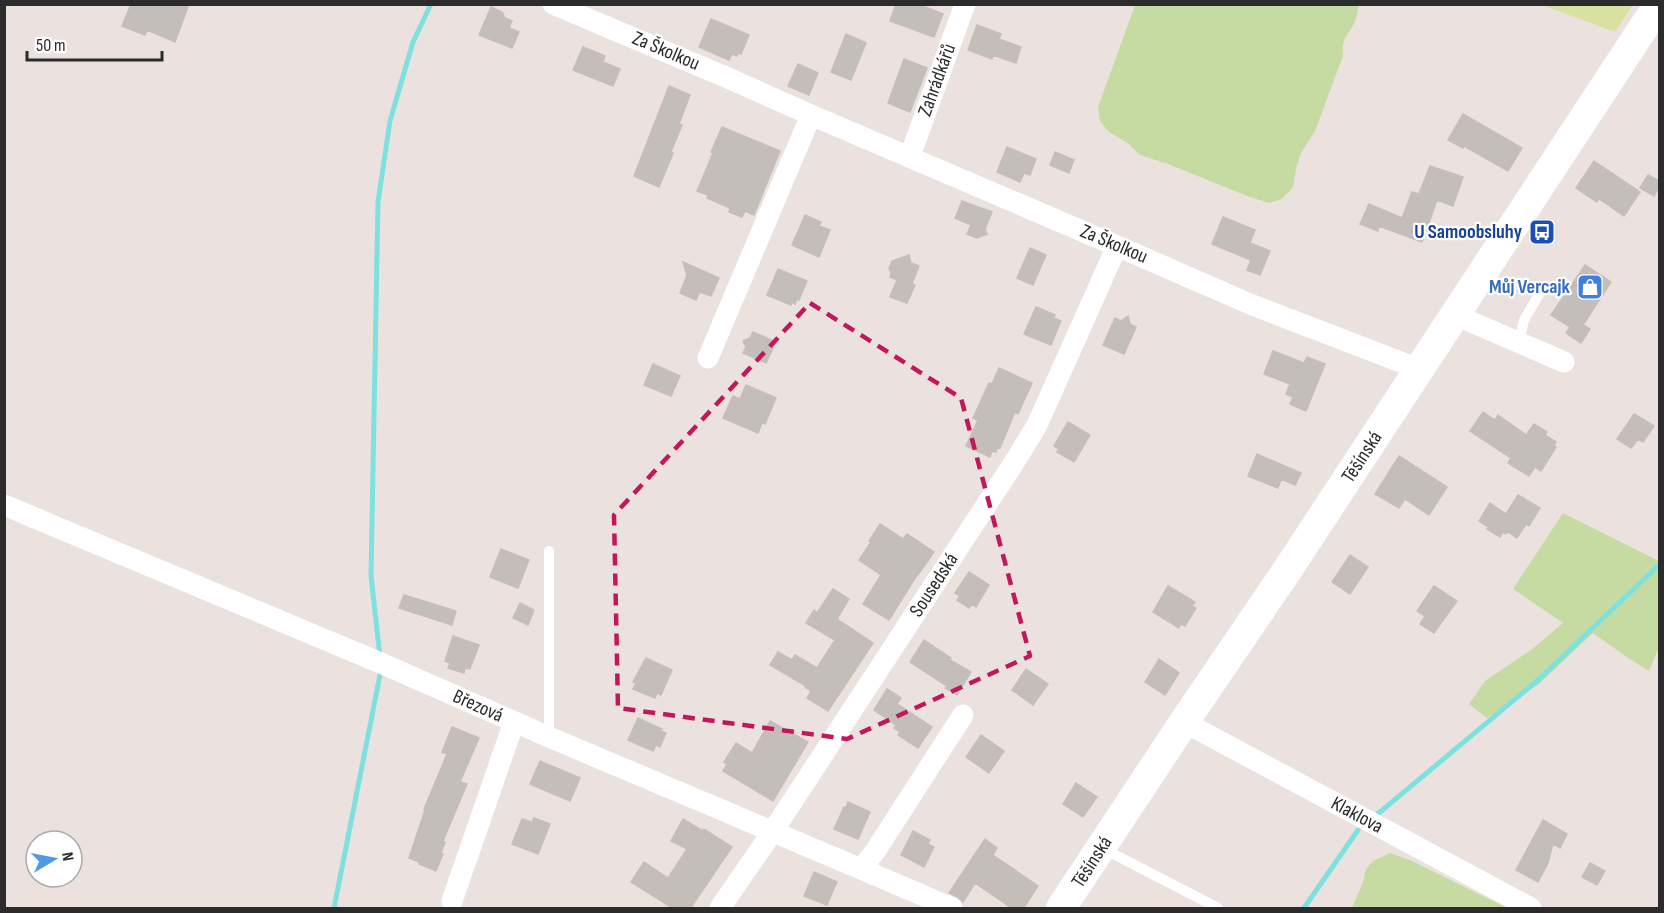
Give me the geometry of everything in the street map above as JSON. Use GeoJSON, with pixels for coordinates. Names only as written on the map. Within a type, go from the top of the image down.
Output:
{"type":"FeatureCollection","features":[{"type":"Feature","properties":{"kind":"main road","name":"Těšínská"},"geometry":{"type":"LineString","coordinates":[[1061,909],[1659,4]]}},
{"type":"Feature","properties":{"kind":"street","name":"Za Školkou"},"geometry":{"type":"LineString","coordinates":[[553,4],[1250,304],[1419,369]]}},
{"type":"Feature","properties":{"kind":"street","name":"Zahrádkářů"},"geometry":{"type":"LineString","coordinates":[[910,156],[965,4]]}},
{"type":"Feature","properties":{"kind":"street"},"geometry":{"type":"LineString","coordinates":[[708,358],[811,115]]}},
{"type":"Feature","properties":{"kind":"street","name":"Sousedská"},"geometry":{"type":"LineString","coordinates":[[720,909],[1037,425],[1117,246]]}},
{"type":"Feature","properties":{"kind":"street"},"geometry":{"type":"LineString","coordinates":[[1455,315],[1564,362]]}},
{"type":"Feature","properties":{"kind":"street","name":"Březová"},"geometry":{"type":"LineString","coordinates":[[4,505],[383,664],[952,909]]}},
{"type":"Feature","properties":{"kind":"street"},"geometry":{"type":"LineString","coordinates":[[861,869],[876,850],[963,715]]}},
{"type":"Feature","properties":{"kind":"street"},"geometry":{"type":"LineString","coordinates":[[452,901],[514,722]]}},
{"type":"Feature","properties":{"kind":"street","name":"Klaklova"},"geometry":{"type":"LineString","coordinates":[[1184,722],[1530,909]]}},
{"type":"Feature","properties":{"kind":"lane"},"geometry":{"type":"LineString","coordinates":[[1519,342],[1524,320],[1544,286]]}},
{"type":"Feature","properties":{"kind":"lane"},"geometry":{"type":"LineString","coordinates":[[549,551],[549,737]]}},
{"type":"Feature","properties":{"kind":"lane"},"geometry":{"type":"LineString","coordinates":[[1101,848],[1218,909]]}},
{"type":"Feature","properties":{"kind":"highlighted area"},"geometry":{"type":"Polygon","coordinates":[[[810,303],[961,398],[1030,656],[847,739],[618,708],[614,515],[810,303]]]}},
{"type":"Feature","properties":{"kind":"green space"},"geometry":{"type":"Polygon","coordinates":[[[1135,5],[1359,5],[1354,25],[1343,43],[1343,56],[1315,131],[1301,153],[1293,187],[1282,199],[1269,203],[1140,155],[1129,144],[1109,132],[1100,121],[1098,107],[1135,5]]]}},
{"type":"Feature","properties":{"kind":"green space"},"geometry":{"type":"Polygon","coordinates":[[[1542,5],[1633,5],[1615,32],[1542,5]]]}},
{"type":"Feature","properties":{"kind":"green space"},"geometry":{"type":"Polygon","coordinates":[[[1563,513],[1659,561],[1659,647],[1649,671],[1593,633],[1539,684],[1487,718],[1469,704],[1485,681],[1531,650],[1563,623],[1513,589],[1563,513]]]}},
{"type":"Feature","properties":{"kind":"green space"},"geometry":{"type":"Polygon","coordinates":[[[1390,853],[1412,861],[1507,908],[1352,908],[1366,869],[1373,861],[1390,853]]]}},
{"type":"Feature","properties":{"kind":"building"},"geometry":{"type":"Polygon","coordinates":[[[131,4],[189,4],[175,42],[147,30],[145,35],[122,26],[131,4]]]}},
{"type":"Feature","properties":{"kind":"building"},"geometry":{"type":"Polygon","coordinates":[[[896,4],[918,4],[943,14],[934,37],[890,21],[896,4]]]}},
{"type":"Feature","properties":{"kind":"building"},"geometry":{"type":"Polygon","coordinates":[[[491,7],[502,12],[505,18],[512,21],[509,28],[519,32],[512,48],[479,35],[491,7]]]}},
{"type":"Feature","properties":{"kind":"building"},"geometry":{"type":"Polygon","coordinates":[[[711,19],[749,35],[741,54],[738,53],[737,56],[732,54],[729,60],[699,47],[711,19]]]}},
{"type":"Feature","properties":{"kind":"building"},"geometry":{"type":"Polygon","coordinates":[[[977,25],[1001,34],[999,39],[1021,47],[1016,63],[993,55],[992,59],[968,50],[977,25]]]}},
{"type":"Feature","properties":{"kind":"building"},"geometry":{"type":"Polygon","coordinates":[[[846,34],[866,43],[851,80],[831,72],[846,34]]]}},
{"type":"Feature","properties":{"kind":"building"},"geometry":{"type":"Polygon","coordinates":[[[583,47],[605,56],[603,62],[620,69],[613,86],[573,70],[583,47]]]}},
{"type":"Feature","properties":{"kind":"building"},"geometry":{"type":"Polygon","coordinates":[[[904,59],[927,68],[910,112],[888,103],[904,59]]]}},
{"type":"Feature","properties":{"kind":"building"},"geometry":{"type":"Polygon","coordinates":[[[798,64],[818,73],[809,95],[788,86],[798,64]]]}},
{"type":"Feature","properties":{"kind":"building"},"geometry":{"type":"Polygon","coordinates":[[[669,86],[690,95],[679,124],[682,125],[671,152],[673,153],[659,187],[634,176],[669,86]]]}},
{"type":"Feature","properties":{"kind":"building"},"geometry":{"type":"Polygon","coordinates":[[[1463,114],[1522,148],[1508,171],[1464,146],[1463,148],[1448,140],[1463,114]]]}},
{"type":"Feature","properties":{"kind":"building"},"geometry":{"type":"Polygon","coordinates":[[[722,127],[780,151],[754,215],[745,211],[742,217],[729,212],[730,208],[697,191],[722,127]]]}},
{"type":"Feature","properties":{"kind":"building"},"geometry":{"type":"Polygon","coordinates":[[[1007,147],[1036,159],[1030,175],[1024,173],[1020,182],[997,172],[1007,147]]]}},
{"type":"Feature","properties":{"kind":"building"},"geometry":{"type":"Polygon","coordinates":[[[1055,152],[1074,160],[1069,173],[1050,165],[1055,152]]]}},
{"type":"Feature","properties":{"kind":"building"},"geometry":{"type":"Polygon","coordinates":[[[1594,161],[1640,192],[1624,216],[1599,199],[1597,202],[1576,188],[1594,161]]]}},
{"type":"Feature","properties":{"kind":"building"},"geometry":{"type":"Polygon","coordinates":[[[1430,166],[1463,177],[1453,206],[1437,200],[1422,242],[1379,226],[1378,231],[1360,224],[1369,204],[1402,218],[1412,192],[1419,194],[1430,166]]]}},
{"type":"Feature","properties":{"kind":"building"},"geometry":{"type":"Polygon","coordinates":[[[1648,175],[1659,181],[1659,187],[1654,196],[1640,188],[1648,175]]]}},
{"type":"Feature","properties":{"kind":"building"},"geometry":{"type":"Polygon","coordinates":[[[962,201],[992,212],[985,229],[987,234],[977,238],[967,234],[971,225],[955,218],[962,201]]]}},
{"type":"Feature","properties":{"kind":"building"},"geometry":{"type":"Polygon","coordinates":[[[805,215],[821,222],[819,226],[830,230],[819,257],[792,245],[805,215]]]}},
{"type":"Feature","properties":{"kind":"building"},"geometry":{"type":"Polygon","coordinates":[[[1223,217],[1255,230],[1250,243],[1270,251],[1260,275],[1247,270],[1251,260],[1212,244],[1223,217]]]}},
{"type":"Feature","properties":{"kind":"building"},"geometry":{"type":"Polygon","coordinates":[[[1030,248],[1046,255],[1033,285],[1017,278],[1030,248]]]}},
{"type":"Feature","properties":{"kind":"building"},"geometry":{"type":"Polygon","coordinates":[[[909,255],[911,263],[919,266],[912,284],[915,285],[907,303],[890,297],[897,280],[890,277],[889,269],[892,261],[909,255]]]}},
{"type":"Feature","properties":{"kind":"building"},"geometry":{"type":"Polygon","coordinates":[[[683,262],[719,278],[711,296],[700,292],[696,300],[680,293],[687,275],[683,262]]]}},
{"type":"Feature","properties":{"kind":"building"},"geometry":{"type":"Polygon","coordinates":[[[1585,265],[1611,282],[1583,325],[1590,329],[1581,343],[1566,333],[1570,327],[1551,315],[1585,265]]]}},
{"type":"Feature","properties":{"kind":"building"},"geometry":{"type":"Polygon","coordinates":[[[778,269],[807,281],[795,304],[792,302],[791,305],[767,295],[778,269]]]}},
{"type":"Feature","properties":{"kind":"building"},"geometry":{"type":"Polygon","coordinates":[[[1036,307],[1055,315],[1054,318],[1061,321],[1051,345],[1024,334],[1036,307]]]}},
{"type":"Feature","properties":{"kind":"building"},"geometry":{"type":"Polygon","coordinates":[[[1128,316],[1130,324],[1136,327],[1124,354],[1103,345],[1115,318],[1121,321],[1128,316]]]}},
{"type":"Feature","properties":{"kind":"building"},"geometry":{"type":"Polygon","coordinates":[[[753,332],[776,342],[766,363],[743,353],[746,347],[743,341],[750,338],[753,332]]]}},
{"type":"Feature","properties":{"kind":"building"},"geometry":{"type":"Polygon","coordinates":[[[1273,351],[1304,363],[1307,357],[1325,364],[1306,411],[1290,404],[1293,397],[1286,394],[1290,384],[1264,374],[1273,351]]]}},
{"type":"Feature","properties":{"kind":"building"},"geometry":{"type":"Polygon","coordinates":[[[653,364],[680,376],[671,396],[644,385],[653,364]]]}},
{"type":"Feature","properties":{"kind":"building"},"geometry":{"type":"Polygon","coordinates":[[[999,368],[1032,383],[1018,414],[1015,412],[1000,448],[998,447],[996,452],[992,451],[990,457],[966,446],[978,420],[973,418],[989,383],[992,384],[999,368]]]}},
{"type":"Feature","properties":{"kind":"building"},"geometry":{"type":"Polygon","coordinates":[[[746,385],[776,398],[765,424],[762,423],[758,433],[723,418],[733,396],[740,399],[746,385]]]}},
{"type":"Feature","properties":{"kind":"building"},"geometry":{"type":"Polygon","coordinates":[[[1483,412],[1495,420],[1498,415],[1526,435],[1534,424],[1547,432],[1545,435],[1556,442],[1554,445],[1556,447],[1541,471],[1535,467],[1529,476],[1508,463],[1511,458],[1470,431],[1483,412]]]}},
{"type":"Feature","properties":{"kind":"building"},"geometry":{"type":"Polygon","coordinates":[[[1634,414],[1654,426],[1643,442],[1638,439],[1631,448],[1617,439],[1634,414]]]}},
{"type":"Feature","properties":{"kind":"building"},"geometry":{"type":"Polygon","coordinates":[[[1068,422],[1090,435],[1074,462],[1057,452],[1059,449],[1054,446],[1068,422]]]}},
{"type":"Feature","properties":{"kind":"building"},"geometry":{"type":"Polygon","coordinates":[[[1257,454],[1301,473],[1295,485],[1281,479],[1278,488],[1248,476],[1257,454]]]}},
{"type":"Feature","properties":{"kind":"building"},"geometry":{"type":"Polygon","coordinates":[[[1399,456],[1447,487],[1429,515],[1405,499],[1399,508],[1375,494],[1399,456]]]}},
{"type":"Feature","properties":{"kind":"building"},"geometry":{"type":"Polygon","coordinates":[[[1518,495],[1540,508],[1529,526],[1526,524],[1517,538],[1508,532],[1506,534],[1503,532],[1500,537],[1479,521],[1490,503],[1506,514],[1518,495]]]}},
{"type":"Feature","properties":{"kind":"building"},"geometry":{"type":"Polygon","coordinates":[[[880,524],[903,539],[907,534],[934,552],[889,620],[863,604],[881,575],[859,560],[880,524]]]}},
{"type":"Feature","properties":{"kind":"building"},"geometry":{"type":"Polygon","coordinates":[[[501,549],[529,560],[518,588],[490,577],[501,549]]]}},
{"type":"Feature","properties":{"kind":"building"},"geometry":{"type":"Polygon","coordinates":[[[1350,555],[1368,567],[1350,594],[1332,582],[1350,555]]]}},
{"type":"Feature","properties":{"kind":"building"},"geometry":{"type":"Polygon","coordinates":[[[969,572],[989,585],[976,607],[972,604],[969,608],[957,600],[960,596],[955,593],[969,572]]]}},
{"type":"Feature","properties":{"kind":"building"},"geometry":{"type":"Polygon","coordinates":[[[1168,586],[1195,602],[1192,606],[1196,608],[1185,626],[1181,624],[1179,628],[1153,612],[1168,586]]]}},
{"type":"Feature","properties":{"kind":"building"},"geometry":{"type":"Polygon","coordinates":[[[1434,586],[1457,601],[1434,633],[1420,624],[1425,616],[1417,611],[1434,586]]]}},
{"type":"Feature","properties":{"kind":"building"},"geometry":{"type":"Polygon","coordinates":[[[833,589],[849,599],[837,619],[873,643],[828,711],[807,698],[811,691],[806,686],[770,665],[778,652],[792,660],[795,655],[817,668],[835,640],[806,623],[814,610],[817,613],[833,589]]]}},
{"type":"Feature","properties":{"kind":"building"},"geometry":{"type":"Polygon","coordinates":[[[404,595],[456,611],[452,625],[399,608],[404,595]]]}},
{"type":"Feature","properties":{"kind":"building"},"geometry":{"type":"Polygon","coordinates":[[[520,603],[534,610],[528,625],[513,618],[520,603]]]}},
{"type":"Feature","properties":{"kind":"building"},"geometry":{"type":"Polygon","coordinates":[[[453,636],[479,645],[470,669],[465,668],[464,673],[448,668],[450,663],[445,661],[453,636]]]}},
{"type":"Feature","properties":{"kind":"building"},"geometry":{"type":"Polygon","coordinates":[[[924,640],[951,658],[950,660],[971,672],[957,695],[910,662],[924,640]]]}},
{"type":"Feature","properties":{"kind":"building"},"geometry":{"type":"Polygon","coordinates":[[[646,658],[672,670],[661,695],[657,693],[655,698],[633,689],[636,683],[633,682],[646,658]]]}},
{"type":"Feature","properties":{"kind":"building"},"geometry":{"type":"Polygon","coordinates":[[[1159,659],[1179,673],[1165,695],[1145,682],[1159,659]]]}},
{"type":"Feature","properties":{"kind":"building"},"geometry":{"type":"Polygon","coordinates":[[[1026,669],[1048,684],[1033,705],[1012,690],[1026,669]]]}},
{"type":"Feature","properties":{"kind":"building"},"geometry":{"type":"Polygon","coordinates":[[[887,689],[901,698],[897,704],[932,727],[918,748],[898,735],[900,732],[894,728],[896,725],[874,710],[887,689]]]}},
{"type":"Feature","properties":{"kind":"building"},"geometry":{"type":"Polygon","coordinates":[[[638,718],[666,733],[660,747],[656,745],[653,751],[628,740],[638,718]]]}},
{"type":"Feature","properties":{"kind":"building"},"geometry":{"type":"Polygon","coordinates":[[[770,721],[808,742],[773,801],[723,771],[727,764],[724,762],[736,743],[752,753],[770,721]]]}},
{"type":"Feature","properties":{"kind":"building"},"geometry":{"type":"Polygon","coordinates":[[[452,727],[479,738],[460,782],[467,784],[443,841],[445,842],[441,853],[443,854],[436,871],[409,858],[424,809],[447,754],[442,752],[452,727]]]}},
{"type":"Feature","properties":{"kind":"building"},"geometry":{"type":"Polygon","coordinates":[[[981,735],[1004,751],[989,773],[966,757],[981,735]]]}},
{"type":"Feature","properties":{"kind":"building"},"geometry":{"type":"Polygon","coordinates":[[[540,761],[580,778],[570,801],[530,784],[540,761]]]}},
{"type":"Feature","properties":{"kind":"building"},"geometry":{"type":"Polygon","coordinates":[[[1076,783],[1097,797],[1083,817],[1063,804],[1076,783]]]}},
{"type":"Feature","properties":{"kind":"building"},"geometry":{"type":"Polygon","coordinates":[[[848,802],[870,812],[858,839],[834,829],[848,802]]]}},
{"type":"Feature","properties":{"kind":"building"},"geometry":{"type":"Polygon","coordinates":[[[534,818],[550,824],[538,854],[512,844],[522,819],[532,822],[534,818]]]}},
{"type":"Feature","properties":{"kind":"building"},"geometry":{"type":"Polygon","coordinates":[[[683,819],[732,847],[690,909],[674,909],[631,882],[644,862],[668,878],[687,849],[671,841],[683,819]]]}},
{"type":"Feature","properties":{"kind":"building"},"geometry":{"type":"Polygon","coordinates":[[[1543,820],[1567,834],[1560,848],[1553,844],[1548,863],[1538,882],[1516,870],[1543,820]]]}},
{"type":"Feature","properties":{"kind":"building"},"geometry":{"type":"Polygon","coordinates":[[[913,831],[930,840],[928,844],[934,847],[924,867],[901,855],[913,831]]]}},
{"type":"Feature","properties":{"kind":"building"},"geometry":{"type":"Polygon","coordinates":[[[985,839],[997,848],[993,855],[1038,886],[1023,909],[1013,909],[975,883],[963,902],[949,893],[985,839]]]}},
{"type":"Feature","properties":{"kind":"building"},"geometry":{"type":"Polygon","coordinates":[[[1590,863],[1605,871],[1597,885],[1582,877],[1590,863]]]}},
{"type":"Feature","properties":{"kind":"building"},"geometry":{"type":"Polygon","coordinates":[[[814,872],[837,882],[827,905],[804,896],[814,872]]]}},
{"type":"Feature","properties":{"kind":"waterway"},"geometry":{"type":"LineString","coordinates":[[380,657],[371,576],[378,202],[390,121],[413,42],[431,4]]}},
{"type":"Feature","properties":{"kind":"waterway"},"geometry":{"type":"LineString","coordinates":[[1374,817],[1538,680],[1660,564]]}},
{"type":"Feature","properties":{"kind":"waterway"},"geometry":{"type":"LineString","coordinates":[[334,908],[381,670]]}},
{"type":"Feature","properties":{"kind":"waterway"},"geometry":{"type":"LineString","coordinates":[[1304,908],[1358,830]]}},
{"type":"Feature","properties":{"kind":"place","name":"U Samoobsluhy"},"geometry":{"type":"Point","coordinates":[1542,232]}},
{"type":"Feature","properties":{"kind":"place","name":"Můj Vercajk"},"geometry":{"type":"Point","coordinates":[1590,287]}}]}
